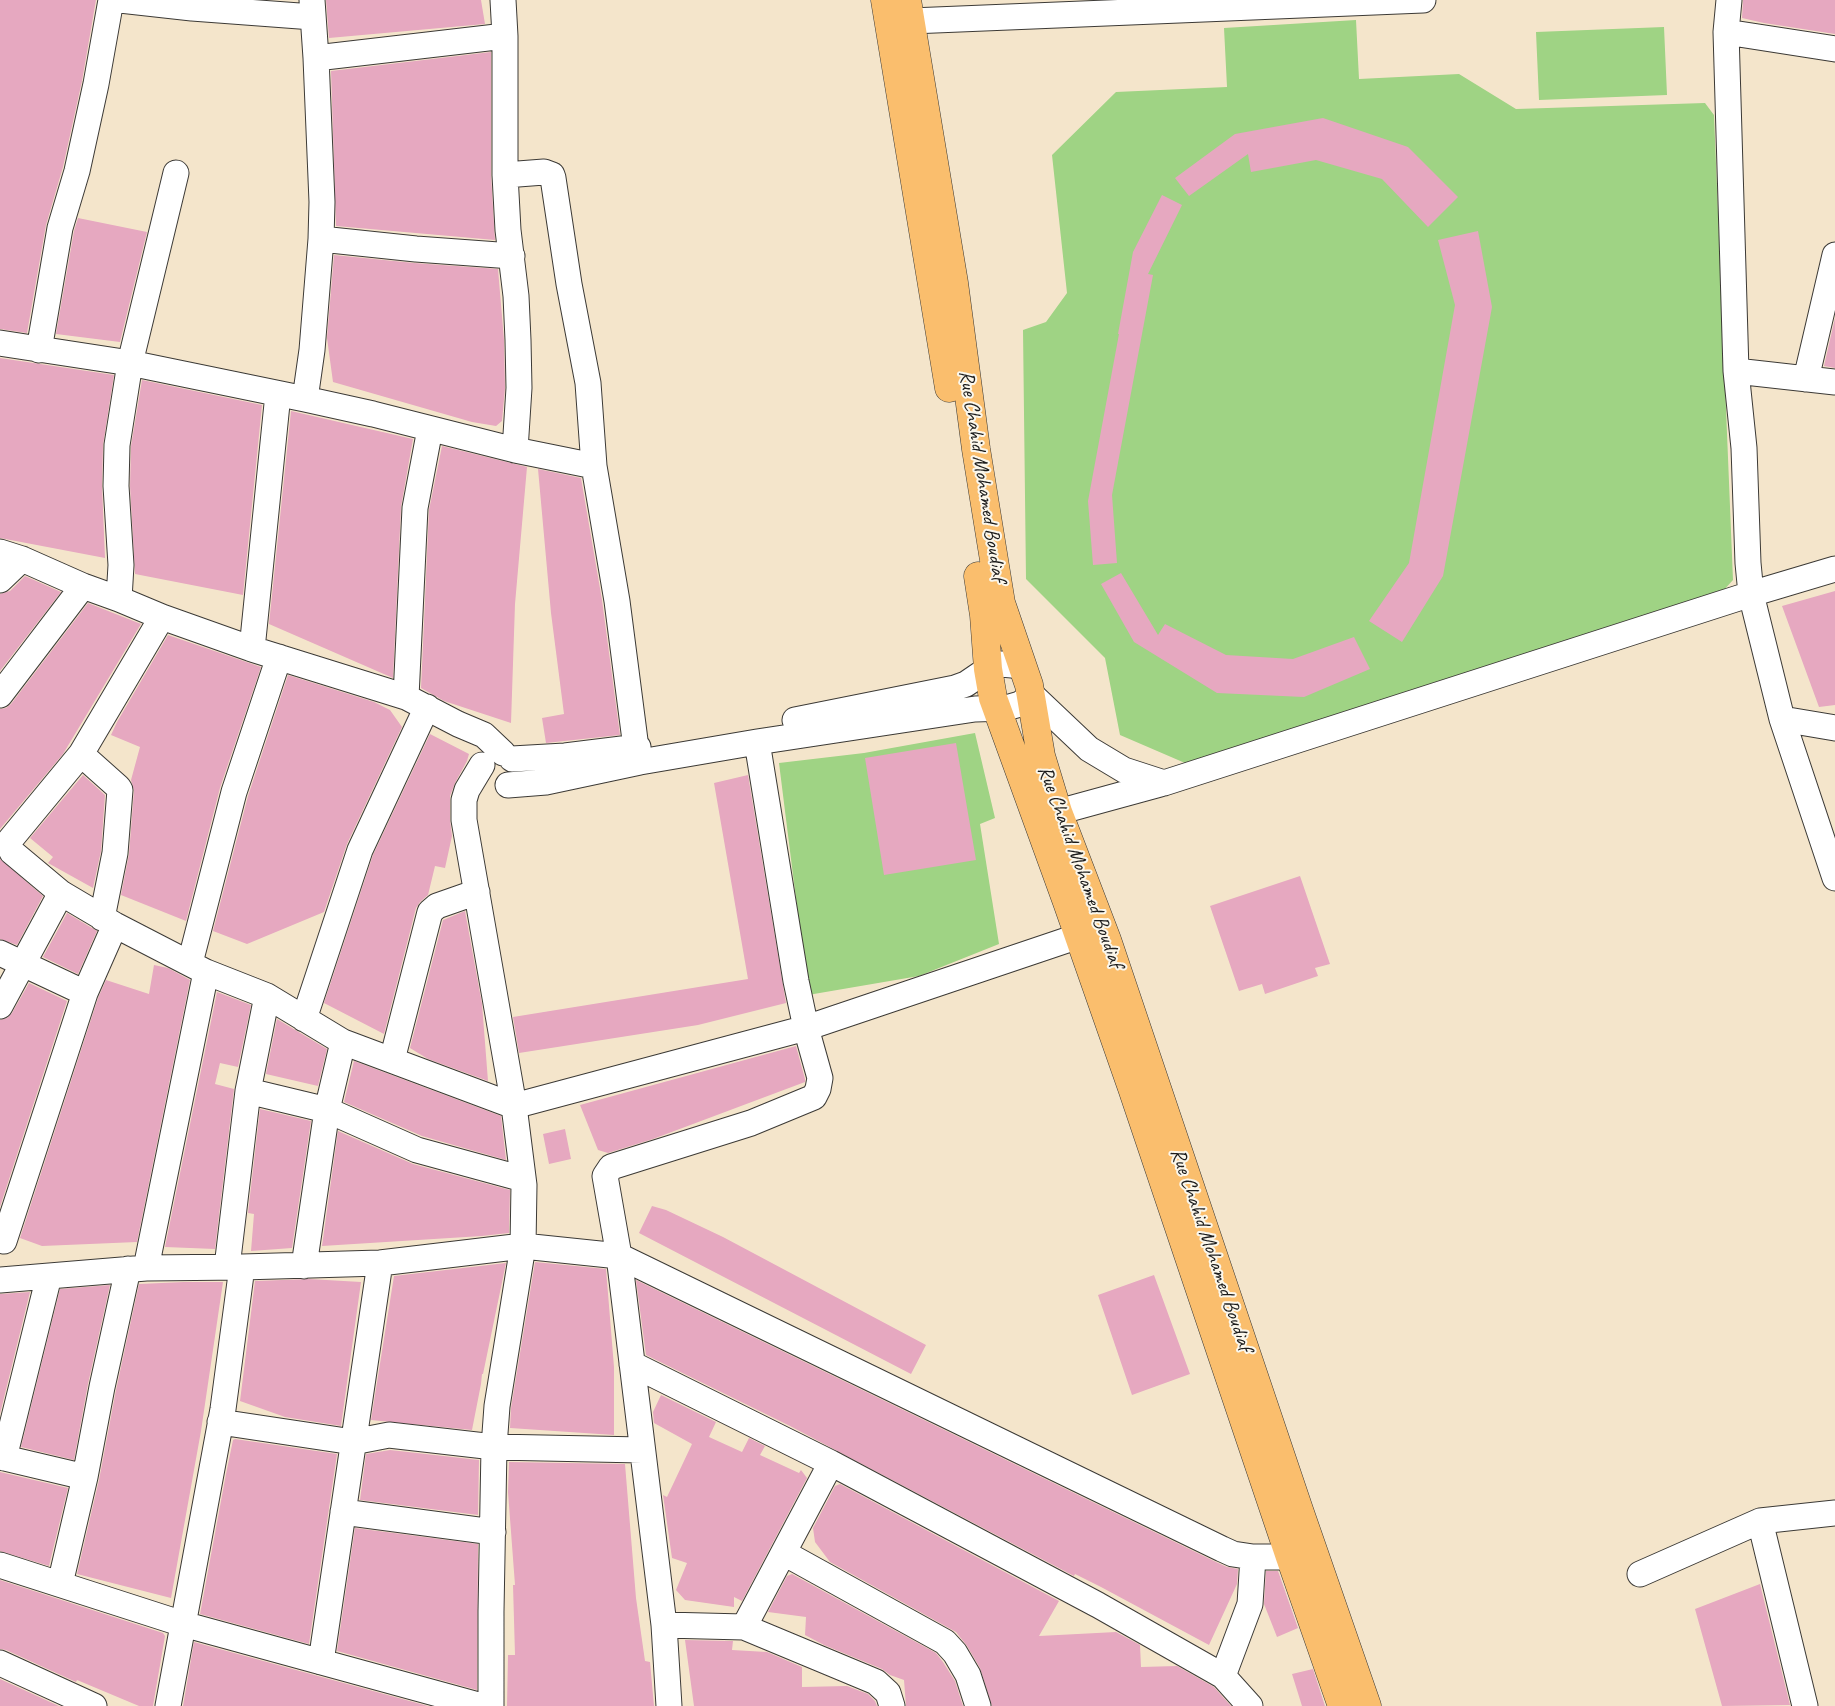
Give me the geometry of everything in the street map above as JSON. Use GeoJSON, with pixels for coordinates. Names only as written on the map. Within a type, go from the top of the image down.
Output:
{"type":"FeatureCollection","features":[{"type":"Feature","properties":{"kind":"main road","name":"Rue Chahid Mohamed Boudiaf"},"geometry":{"type":"LineString","coordinates":[[885,0],[941,334],[982,598],[990,687],[996,709],[1079,936],[1342,1706]]}},
{"type":"Feature","properties":{"kind":"main road","name":"Rue Chahid Mohamed Boudiaf"},"geometry":{"type":"LineString","coordinates":[[909,11],[954,283],[976,449],[1001,603],[1032,695],[1041,756],[1058,812],[1107,940],[1298,1510],[1367,1706]]}},
{"type":"Feature","properties":{"kind":"street"},"geometry":{"type":"LineString","coordinates":[[39,350],[60,228],[77,172],[96,84],[111,0]]}},
{"type":"Feature","properties":{"kind":"street"},"geometry":{"type":"LineString","coordinates":[[120,0],[192,8],[312,8],[322,202],[321,240],[312,350],[305,399]]}},
{"type":"Feature","properties":{"kind":"street"},"geometry":{"type":"LineString","coordinates":[[503,0],[505,36],[505,175],[518,340],[519,388],[515,450]]}},
{"type":"Feature","properties":{"kind":"street"},"geometry":{"type":"LineString","coordinates":[[909,11],[1423,0]]}},
{"type":"Feature","properties":{"kind":"street"},"geometry":{"type":"LineString","coordinates":[[1729,0],[1726,32],[1736,371],[1744,448],[1748,563],[1751,594],[1782,719],[1835,878]]}},
{"type":"Feature","properties":{"kind":"street"},"geometry":{"type":"LineString","coordinates":[[1726,32],[1835,49]]}},
{"type":"Feature","properties":{"kind":"street"},"geometry":{"type":"LineString","coordinates":[[316,58],[505,36]]}},
{"type":"Feature","properties":{"kind":"street"},"geometry":{"type":"LineString","coordinates":[[505,175],[544,172],[552,175],[554,178],[569,284],[588,383],[594,466],[617,601],[636,748]]}},
{"type":"Feature","properties":{"kind":"street"},"geometry":{"type":"LineString","coordinates":[[119,599],[121,565],[116,470],[117,445],[130,363],[176,173]]}},
{"type":"Feature","properties":{"kind":"street"},"geometry":{"type":"LineString","coordinates":[[321,240],[416,250],[512,256]]}},
{"type":"Feature","properties":{"kind":"street"},"geometry":{"type":"LineString","coordinates":[[1806,378],[1835,254]]}},
{"type":"Feature","properties":{"kind":"street"},"geometry":{"type":"LineString","coordinates":[[0,343],[130,363],[305,399],[515,450],[594,466]]}},
{"type":"Feature","properties":{"kind":"street"},"geometry":{"type":"LineString","coordinates":[[1736,371],[1835,382]]}},
{"type":"Feature","properties":{"kind":"street"},"geometry":{"type":"LineString","coordinates":[[252,649],[278,394]]}},
{"type":"Feature","properties":{"kind":"street"},"geometry":{"type":"LineString","coordinates":[[304,1019],[360,850],[416,702],[416,508],[430,429]]}},
{"type":"Feature","properties":{"kind":"street"},"geometry":{"type":"LineString","coordinates":[[0,580],[11,556],[162,617],[252,649],[279,656],[416,702],[484,735],[497,768]]}},
{"type":"Feature","properties":{"kind":"street"},"geometry":{"type":"LineString","coordinates":[[1058,812],[1164,783],[1751,594],[1835,569]]}},
{"type":"Feature","properties":{"kind":"street"},"geometry":{"type":"LineString","coordinates":[[0,694],[83,586]]}},
{"type":"Feature","properties":{"kind":"street"},"geometry":{"type":"LineString","coordinates":[[162,617],[81,754],[12,836],[9,843],[12,852],[61,893],[109,921],[198,968],[268,996],[343,1042],[514,1106],[806,1028],[1079,936]]}},
{"type":"Feature","properties":{"kind":"street"},"geometry":{"type":"LineString","coordinates":[[60,1584],[86,1477],[102,1387],[137,1269],[234,792],[279,656]]}},
{"type":"Feature","properties":{"kind":"street"},"geometry":{"type":"LineString","coordinates":[[491,1706],[494,1447],[497,1406],[523,1246],[523,1179],[514,1106],[464,820],[464,800],[467,790],[497,768],[565,756],[636,748],[755,728],[955,688],[966,684],[988,669],[1001,664],[1023,666]]}},
{"type":"Feature","properties":{"kind":"street"},"geometry":{"type":"LineString","coordinates":[[497,768],[546,782],[640,762],[758,742],[975,709],[1013,707],[1032,695],[1073,736],[1106,760],[1144,778],[1164,783]]}},
{"type":"Feature","properties":{"kind":"street"},"geometry":{"type":"LineString","coordinates":[[1782,719],[1835,728]]}},
{"type":"Feature","properties":{"kind":"street"},"geometry":{"type":"LineString","coordinates":[[669,1706],[664,1625],[618,1256],[605,1176],[611,1167],[751,1123],[814,1097],[818,1089],[820,1078],[806,1028],[796,981],[758,742]]}},
{"type":"Feature","properties":{"kind":"street"},"geometry":{"type":"LineString","coordinates":[[1,1245],[109,921],[120,790],[81,754]]}},
{"type":"Feature","properties":{"kind":"street"},"geometry":{"type":"LineString","coordinates":[[392,1060],[430,912],[437,906],[477,892]]}},
{"type":"Feature","properties":{"kind":"street"},"geometry":{"type":"LineString","coordinates":[[0,1006],[11,958],[61,893]]}},
{"type":"Feature","properties":{"kind":"street"},"geometry":{"type":"LineString","coordinates":[[11,958],[85,993]]}},
{"type":"Feature","properties":{"kind":"street"},"geometry":{"type":"LineString","coordinates":[[168,1706],[220,1422],[235,1267],[248,1091],[268,996]]}},
{"type":"Feature","properties":{"kind":"street"},"geometry":{"type":"LineString","coordinates":[[304,1266],[327,1110],[343,1042]]}},
{"type":"Feature","properties":{"kind":"street"},"geometry":{"type":"LineString","coordinates":[[248,1091],[327,1110],[417,1150],[523,1179]]}},
{"type":"Feature","properties":{"kind":"street"},"geometry":{"type":"LineString","coordinates":[[0,1280],[137,1269],[380,1263],[523,1246],[618,1256],[1233,1554],[1254,1557],[1290,1557]]}},
{"type":"Feature","properties":{"kind":"street"},"geometry":{"type":"LineString","coordinates":[[321,1662],[380,1263]]}},
{"type":"Feature","properties":{"kind":"street"},"geometry":{"type":"LineString","coordinates":[[49,1276],[2,1458],[86,1477]]}},
{"type":"Feature","properties":{"kind":"street"},"geometry":{"type":"LineString","coordinates":[[632,1364],[831,1463],[1098,1605],[1223,1676],[1250,1706]]}},
{"type":"Feature","properties":{"kind":"street"},"geometry":{"type":"LineString","coordinates":[[220,1422],[353,1442],[389,1435],[494,1447],[642,1450]]}},
{"type":"Feature","properties":{"kind":"street"},"geometry":{"type":"LineString","coordinates":[[744,1627],[831,1463]]}},
{"type":"Feature","properties":{"kind":"street"},"geometry":{"type":"LineString","coordinates":[[343,1512],[493,1532]]}},
{"type":"Feature","properties":{"kind":"street"},"geometry":{"type":"LineString","coordinates":[[1640,1574],[1760,1521],[1835,1513]]}},
{"type":"Feature","properties":{"kind":"street"},"geometry":{"type":"LineString","coordinates":[[1760,1521],[1805,1706]]}},
{"type":"Feature","properties":{"kind":"street"},"geometry":{"type":"LineString","coordinates":[[784,1552],[945,1642],[955,1653],[968,1675],[978,1706]]}},
{"type":"Feature","properties":{"kind":"street"},"geometry":{"type":"LineString","coordinates":[[1223,1676],[1250,1604],[1254,1557]]}},
{"type":"Feature","properties":{"kind":"street"},"geometry":{"type":"LineString","coordinates":[[0,1565],[183,1624],[482,1706]]}},
{"type":"Feature","properties":{"kind":"street"},"geometry":{"type":"LineString","coordinates":[[664,1625],[744,1627],[876,1682],[888,1693],[892,1706]]}},
{"type":"Feature","properties":{"kind":"street"},"geometry":{"type":"LineString","coordinates":[[0,1663],[81,1704]]}},
{"type":"Feature","properties":{"kind":"green space"},"geometry":{"type":"Polygon","coordinates":[[[1356,20],[1359,79],[1459,74],[1516,109],[1705,103],[1714,115],[1733,580],[1721,593],[1185,763],[1120,735],[1105,658],[1026,579],[1023,330],[1046,322],[1067,293],[1052,155],[1116,92],[1227,87],[1224,28],[1356,20]]]}},
{"type":"Feature","properties":{"kind":"green space"},"geometry":{"type":"Polygon","coordinates":[[[1664,27],[1667,95],[1539,100],[1536,32],[1664,27]]]}},
{"type":"Feature","properties":{"kind":"green space"},"geometry":{"type":"Polygon","coordinates":[[[975,733],[995,818],[980,824],[999,944],[919,976],[808,995],[779,763],[864,753],[975,733]]]}},
{"type":"Feature","properties":{"kind":"building"},"geometry":{"type":"Polygon","coordinates":[[[0,0],[96,0],[82,81],[63,167],[46,225],[27,333],[0,329],[0,0]]]}},
{"type":"Feature","properties":{"kind":"building"},"geometry":{"type":"Polygon","coordinates":[[[326,0],[481,0],[485,24],[329,38],[326,0]]]}},
{"type":"Feature","properties":{"kind":"building"},"geometry":{"type":"Polygon","coordinates":[[[1743,0],[1835,0],[1835,34],[1742,18],[1743,0]]]}},
{"type":"Feature","properties":{"kind":"building"},"geometry":{"type":"Polygon","coordinates":[[[491,52],[491,175],[495,240],[336,226],[331,71],[491,52]]]}},
{"type":"Feature","properties":{"kind":"building"},"geometry":{"type":"Polygon","coordinates":[[[1323,118],[1408,147],[1458,197],[1428,227],[1382,179],[1316,160],[1251,172],[1248,154],[1189,196],[1175,178],[1235,134],[1323,118]]]}},
{"type":"Feature","properties":{"kind":"building"},"geometry":{"type":"Polygon","coordinates":[[[1162,195],[1182,205],[1148,274],[1153,275],[1112,495],[1117,563],[1093,565],[1088,501],[1133,252],[1162,195]]]}},
{"type":"Feature","properties":{"kind":"building"},"geometry":{"type":"Polygon","coordinates":[[[78,218],[147,232],[120,342],[56,334],[74,231],[78,218]]]}},
{"type":"Feature","properties":{"kind":"building"},"geometry":{"type":"Polygon","coordinates":[[[1478,231],[1492,307],[1443,576],[1402,642],[1369,621],[1409,563],[1455,305],[1438,240],[1478,231]]]}},
{"type":"Feature","properties":{"kind":"building"},"geometry":{"type":"Polygon","coordinates":[[[334,255],[498,269],[504,340],[505,388],[502,421],[496,426],[472,422],[333,382],[327,338],[334,255]]]}},
{"type":"Feature","properties":{"kind":"building"},"geometry":{"type":"Polygon","coordinates":[[[1835,318],[1835,368],[1824,366],[1835,318]]]}},
{"type":"Feature","properties":{"kind":"building"},"geometry":{"type":"Polygon","coordinates":[[[0,358],[114,375],[103,445],[102,486],[105,558],[0,538],[0,358]]]}},
{"type":"Feature","properties":{"kind":"building"},"geometry":{"type":"Polygon","coordinates":[[[142,380],[262,405],[243,595],[135,574],[130,486],[131,446],[142,380]]]}},
{"type":"Feature","properties":{"kind":"building"},"geometry":{"type":"Polygon","coordinates":[[[291,411],[413,439],[401,507],[393,678],[269,624],[291,411]]]}},
{"type":"Feature","properties":{"kind":"building"},"geometry":{"type":"Polygon","coordinates":[[[442,446],[527,467],[515,604],[511,723],[444,701],[421,688],[429,510],[442,446]]]}},
{"type":"Feature","properties":{"kind":"building"},"geometry":{"type":"Polygon","coordinates":[[[538,469],[581,478],[602,600],[620,735],[546,743],[542,718],[564,714],[551,613],[538,469]]]}},
{"type":"Feature","properties":{"kind":"building"},"geometry":{"type":"Polygon","coordinates":[[[1121,573],[1158,635],[1165,624],[1226,655],[1293,659],[1354,637],[1370,669],[1304,697],[1217,693],[1134,642],[1101,584],[1121,573]]]}},
{"type":"Feature","properties":{"kind":"building"},"geometry":{"type":"Polygon","coordinates":[[[25,576],[61,592],[0,671],[0,594],[10,591],[25,576]]]}},
{"type":"Feature","properties":{"kind":"building"},"geometry":{"type":"Polygon","coordinates":[[[1835,591],[1835,705],[1819,707],[1782,606],[1835,591]]]}},
{"type":"Feature","properties":{"kind":"building"},"geometry":{"type":"Polygon","coordinates":[[[88,603],[141,624],[63,754],[0,829],[0,709],[6,708],[11,704],[88,603]]]}},
{"type":"Feature","properties":{"kind":"building"},"geometry":{"type":"Polygon","coordinates":[[[168,635],[261,667],[220,788],[186,921],[121,895],[129,854],[134,791],[131,780],[140,747],[111,735],[168,635]]]}},
{"type":"Feature","properties":{"kind":"building"},"geometry":{"type":"Polygon","coordinates":[[[288,675],[374,702],[390,710],[402,727],[347,844],[324,912],[247,944],[213,931],[248,796],[288,675]]]}},
{"type":"Feature","properties":{"kind":"building"},"geometry":{"type":"Polygon","coordinates":[[[430,734],[469,754],[450,796],[452,836],[445,868],[435,866],[428,895],[416,908],[384,1034],[324,1003],[373,855],[430,734]]]}},
{"type":"Feature","properties":{"kind":"building"},"geometry":{"type":"Polygon","coordinates":[[[956,743],[976,860],[884,875],[865,758],[956,743]]]}},
{"type":"Feature","properties":{"kind":"building"},"geometry":{"type":"Polygon","coordinates":[[[83,775],[105,795],[101,851],[93,888],[48,863],[53,857],[30,838],[83,775]]]}},
{"type":"Feature","properties":{"kind":"building"},"geometry":{"type":"Polygon","coordinates":[[[748,775],[786,1003],[698,1025],[519,1053],[513,1017],[748,979],[714,783],[748,775]]]}},
{"type":"Feature","properties":{"kind":"building"},"geometry":{"type":"Polygon","coordinates":[[[0,859],[43,896],[17,945],[0,939],[0,859]]]}},
{"type":"Feature","properties":{"kind":"building"},"geometry":{"type":"Polygon","coordinates":[[[1300,876],[1330,964],[1315,968],[1318,976],[1265,994],[1262,984],[1239,991],[1210,906],[1300,876]]]}},
{"type":"Feature","properties":{"kind":"building"},"geometry":{"type":"Polygon","coordinates":[[[465,911],[482,1004],[488,1081],[428,1059],[410,1048],[443,920],[465,911]]]}},
{"type":"Feature","properties":{"kind":"building"},"geometry":{"type":"Polygon","coordinates":[[[67,913],[97,931],[78,974],[43,957],[67,913]]]}},
{"type":"Feature","properties":{"kind":"building"},"geometry":{"type":"Polygon","coordinates":[[[154,965],[168,968],[190,980],[137,1242],[42,1246],[20,1238],[98,998],[106,980],[149,994],[154,965]]]}},
{"type":"Feature","properties":{"kind":"building"},"geometry":{"type":"Polygon","coordinates":[[[29,983],[67,1001],[0,1207],[0,1020],[7,1018],[12,1013],[29,983]]]}},
{"type":"Feature","properties":{"kind":"building"},"geometry":{"type":"Polygon","coordinates":[[[217,992],[251,1005],[238,1067],[220,1063],[215,1084],[234,1089],[215,1249],[165,1247],[217,992]]]}},
{"type":"Feature","properties":{"kind":"building"},"geometry":{"type":"Polygon","coordinates":[[[277,1019],[327,1049],[318,1086],[266,1074],[277,1019]]]}},
{"type":"Feature","properties":{"kind":"building"},"geometry":{"type":"Polygon","coordinates":[[[796,1046],[805,1082],[653,1139],[608,1153],[598,1150],[580,1105],[796,1046]]]}},
{"type":"Feature","properties":{"kind":"building"},"geometry":{"type":"Polygon","coordinates":[[[354,1061],[501,1116],[506,1160],[422,1136],[344,1102],[354,1061]]]}},
{"type":"Feature","properties":{"kind":"building"},"geometry":{"type":"Polygon","coordinates":[[[260,1109],[311,1121],[292,1248],[251,1251],[254,1214],[248,1213],[260,1109]]]}},
{"type":"Feature","properties":{"kind":"building"},"geometry":{"type":"Polygon","coordinates":[[[565,1129],[571,1159],[549,1164],[543,1134],[565,1129]]]}},
{"type":"Feature","properties":{"kind":"building"},"geometry":{"type":"Polygon","coordinates":[[[338,1131],[413,1164],[510,1190],[509,1233],[322,1246],[338,1131]]]}},
{"type":"Feature","properties":{"kind":"building"},"geometry":{"type":"Polygon","coordinates":[[[652,1206],[666,1210],[723,1237],[926,1345],[911,1374],[639,1233],[652,1206]]]}},
{"type":"Feature","properties":{"kind":"building"},"geometry":{"type":"Polygon","coordinates":[[[535,1262],[606,1269],[614,1367],[614,1435],[510,1428],[511,1408],[535,1262]]]}},
{"type":"Feature","properties":{"kind":"building"},"geometry":{"type":"Polygon","coordinates":[[[506,1263],[472,1430],[371,1420],[394,1276],[506,1263]]]}},
{"type":"Feature","properties":{"kind":"building"},"geometry":{"type":"Polygon","coordinates":[[[1154,1275],[1190,1374],[1132,1395],[1098,1295],[1154,1275]]]}},
{"type":"Feature","properties":{"kind":"building"},"geometry":{"type":"Polygon","coordinates":[[[309,1279],[361,1282],[341,1426],[285,1417],[240,1401],[255,1281],[309,1279]]]}},
{"type":"Feature","properties":{"kind":"building"},"geometry":{"type":"Polygon","coordinates":[[[636,1280],[1216,1562],[1238,1569],[1237,1584],[1209,1645],[790,1426],[646,1355],[636,1280]]]}},
{"type":"Feature","properties":{"kind":"building"},"geometry":{"type":"Polygon","coordinates":[[[223,1282],[201,1431],[171,1598],[77,1574],[99,1480],[139,1284],[223,1282]]]}},
{"type":"Feature","properties":{"kind":"building"},"geometry":{"type":"Polygon","coordinates":[[[110,1285],[88,1384],[74,1460],[21,1447],[60,1289],[110,1285]]]}},
{"type":"Feature","properties":{"kind":"building"},"geometry":{"type":"Polygon","coordinates":[[[30,1292],[0,1414],[0,1294],[30,1292]]]}},
{"type":"Feature","properties":{"kind":"building"},"geometry":{"type":"Polygon","coordinates":[[[661,1395],[716,1422],[709,1437],[742,1452],[749,1438],[765,1446],[760,1455],[799,1473],[801,1470],[807,1478],[742,1601],[734,1597],[734,1607],[685,1600],[676,1590],[687,1563],[672,1558],[663,1495],[667,1497],[692,1444],[654,1423],[653,1412],[661,1395]]]}},
{"type":"Feature","properties":{"kind":"building"},"geometry":{"type":"Polygon","coordinates":[[[233,1440],[337,1454],[309,1644],[200,1614],[226,1474],[233,1440]]]}},
{"type":"Feature","properties":{"kind":"building"},"geometry":{"type":"Polygon","coordinates":[[[390,1450],[479,1460],[478,1515],[360,1500],[366,1454],[390,1450]]]}},
{"type":"Feature","properties":{"kind":"building"},"geometry":{"type":"Polygon","coordinates":[[[509,1462],[625,1464],[636,1598],[645,1661],[650,1662],[654,1706],[507,1706],[508,1655],[515,1655],[513,1585],[515,1585],[508,1492],[509,1462]]]}},
{"type":"Feature","properties":{"kind":"building"},"geometry":{"type":"Polygon","coordinates":[[[0,1472],[68,1488],[49,1566],[0,1551],[0,1472]]]}},
{"type":"Feature","properties":{"kind":"building"},"geometry":{"type":"Polygon","coordinates":[[[840,1484],[1059,1601],[1039,1636],[1116,1632],[1140,1645],[1141,1667],[1177,1666],[1214,1687],[1231,1706],[992,1706],[980,1668],[956,1632],[830,1562],[815,1542],[813,1528],[835,1486],[840,1484]]]}},
{"type":"Feature","properties":{"kind":"building"},"geometry":{"type":"Polygon","coordinates":[[[355,1528],[478,1544],[477,1690],[337,1651],[355,1528]]]}},
{"type":"Feature","properties":{"kind":"building"},"geometry":{"type":"Polygon","coordinates":[[[1266,1571],[1278,1571],[1298,1628],[1277,1637],[1264,1604],[1266,1571]]]}},
{"type":"Feature","properties":{"kind":"building"},"geometry":{"type":"Polygon","coordinates":[[[792,1574],[936,1653],[955,1681],[963,1706],[906,1706],[904,1680],[805,1635],[806,1617],[768,1612],[787,1576],[792,1574]]]}},
{"type":"Feature","properties":{"kind":"building"},"geometry":{"type":"Polygon","coordinates":[[[0,1580],[163,1633],[165,1636],[153,1706],[139,1706],[77,1680],[76,1682],[0,1649],[0,1580]]]}},
{"type":"Feature","properties":{"kind":"building"},"geometry":{"type":"Polygon","coordinates":[[[1760,1584],[1790,1705],[1722,1706],[1695,1609],[1760,1584]]]}},
{"type":"Feature","properties":{"kind":"building"},"geometry":{"type":"Polygon","coordinates":[[[685,1640],[733,1641],[732,1650],[767,1652],[802,1667],[802,1687],[847,1686],[868,1694],[877,1706],[694,1706],[685,1640]]]}},
{"type":"Feature","properties":{"kind":"building"},"geometry":{"type":"Polygon","coordinates":[[[194,1642],[318,1676],[428,1706],[183,1706],[194,1642]]]}},
{"type":"Feature","properties":{"kind":"building"},"geometry":{"type":"Polygon","coordinates":[[[1313,1669],[1325,1706],[1302,1706],[1292,1674],[1313,1669]]]}},
{"type":"Feature","properties":{"kind":"building"},"geometry":{"type":"Polygon","coordinates":[[[0,1679],[59,1706],[0,1706],[0,1679]]]}}]}
